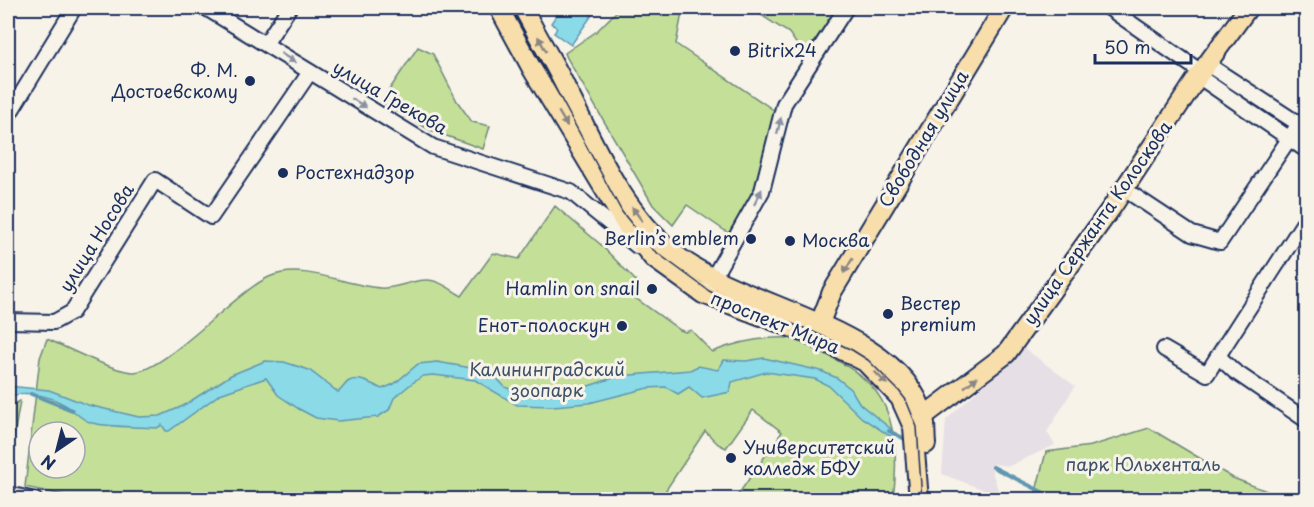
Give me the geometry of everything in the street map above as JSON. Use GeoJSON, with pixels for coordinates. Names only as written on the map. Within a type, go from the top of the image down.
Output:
{"type":"FeatureCollection","features":[{"type":"Feature","properties":{"kind":"main road","name":"проспект Мира"},"geometry":{"type":"LineString","coordinates":[[499,8],[532,69],[626,225],[653,258],[708,286],[872,351],[909,385],[921,423],[923,496]]}},
{"type":"Feature","properties":{"kind":"main road","name":"проспект Мира"},"geometry":{"type":"LineString","coordinates":[[523,8],[600,156],[625,198],[649,231],[708,286]]}},
{"type":"Feature","properties":{"kind":"main road","name":"Свободная улица"},"geometry":{"type":"LineString","coordinates":[[817,329],[832,292],[1004,8]]}},
{"type":"Feature","properties":{"kind":"main road","name":"улица Сержанта Колоскова"},"geometry":{"type":"LineString","coordinates":[[921,423],[1006,354],[1124,189],[1202,71],[1248,8]]}},
{"type":"Feature","properties":{"kind":"street"},"geometry":{"type":"LineString","coordinates":[[8,116],[74,8]]}},
{"type":"Feature","properties":{"kind":"street","name":"улица Грекова"},"geometry":{"type":"LineString","coordinates":[[206,8],[433,147],[570,192],[653,258]]}},
{"type":"Feature","properties":{"kind":"street"},"geometry":{"type":"LineString","coordinates":[[266,43],[289,8]]}},
{"type":"Feature","properties":{"kind":"street"},"geometry":{"type":"LineString","coordinates":[[708,286],[762,191],[784,104],[846,8]]}},
{"type":"Feature","properties":{"kind":"street"},"geometry":{"type":"LineString","coordinates":[[1109,8],[1202,71],[1306,150]]}},
{"type":"Feature","properties":{"kind":"street"},"geometry":{"type":"LineString","coordinates":[[1124,189],[1192,234],[1220,242],[1289,139],[1303,126],[1202,71]]}},
{"type":"Feature","properties":{"kind":"street","name":"улица Носова"},"geometry":{"type":"LineString","coordinates":[[8,321],[54,322],[72,312],[155,180],[211,217],[310,72]]}},
{"type":"Feature","properties":{"kind":"street"},"geometry":{"type":"LineString","coordinates":[[1164,349],[1207,374],[1306,219]]}},
{"type":"Feature","properties":{"kind":"street"},"geometry":{"type":"LineString","coordinates":[[1218,356],[1234,371],[1306,420]]}},
{"type":"Feature","properties":{"kind":"street"},"geometry":{"type":"LineString","coordinates":[[8,494],[35,500]]}},
{"type":"Feature","properties":{"kind":"shaded area"},"geometry":{"type":"Polygon","coordinates":[[[1024,348],[1075,386],[1047,432],[1055,445],[1009,466],[994,464],[992,471],[1000,496],[942,474],[946,420],[1024,348]]]}},
{"type":"Feature","properties":{"kind":"green space"},"geometry":{"type":"Polygon","coordinates":[[[620,8],[625,10],[626,8],[683,8],[676,44],[781,115],[762,191],[737,239],[687,205],[673,225],[653,205],[567,58],[565,53],[597,31],[620,8]]]}},
{"type":"Feature","properties":{"kind":"green space"},"geometry":{"type":"Polygon","coordinates":[[[750,8],[839,8],[804,55],[789,33],[750,8]]]}},
{"type":"Feature","properties":{"kind":"green space"},"geometry":{"type":"Polygon","coordinates":[[[418,47],[433,54],[457,101],[472,122],[490,126],[483,149],[430,130],[381,102],[418,47]]]}},
{"type":"Feature","properties":{"kind":"green space","name":"Калининградский зоопарк"},"geometry":{"type":"Polygon","coordinates":[[[555,206],[600,244],[636,281],[627,292],[680,330],[685,332],[691,330],[712,352],[750,341],[788,338],[843,364],[873,388],[890,419],[895,454],[893,499],[735,499],[782,432],[753,410],[726,448],[718,444],[705,431],[660,499],[87,500],[25,487],[27,470],[27,480],[87,480],[87,420],[33,420],[40,358],[47,339],[101,363],[132,372],[145,369],[162,360],[238,298],[269,277],[282,273],[310,273],[380,288],[428,280],[441,283],[462,296],[493,253],[519,259],[555,206]]]}},
{"type":"Feature","properties":{"kind":"green space"},"geometry":{"type":"Polygon","coordinates":[[[20,401],[8,471],[8,407],[20,401]]]}},
{"type":"Feature","properties":{"kind":"green space","name":"парк Юльхенталь"},"geometry":{"type":"Polygon","coordinates":[[[1149,428],[1233,478],[1287,499],[1034,499],[1046,452],[1091,446],[1149,428]]]}},
{"type":"Feature","properties":{"kind":"water"},"geometry":{"type":"Polygon","coordinates":[[[561,8],[597,8],[571,45],[554,33],[557,28],[551,23],[561,8]]]}},
{"type":"Feature","properties":{"kind":"water"},"geometry":{"type":"Polygon","coordinates":[[[764,358],[821,371],[837,378],[851,389],[860,404],[891,429],[893,438],[862,418],[829,386],[815,379],[766,372],[732,382],[730,392],[702,398],[689,387],[678,394],[666,387],[648,388],[589,403],[553,406],[517,405],[475,380],[423,376],[394,398],[389,410],[378,417],[338,421],[316,418],[299,409],[278,395],[266,378],[220,394],[169,431],[166,431],[162,425],[157,428],[92,423],[69,407],[36,394],[21,394],[8,399],[8,386],[49,390],[88,405],[139,417],[160,416],[183,406],[231,375],[265,361],[284,362],[309,370],[338,392],[353,380],[366,382],[382,389],[394,384],[418,364],[437,362],[483,370],[494,375],[505,387],[520,393],[540,395],[567,393],[619,376],[690,370],[698,366],[718,370],[724,360],[746,361],[764,358]]]}},
{"type":"Feature","properties":{"kind":"waterway"},"geometry":{"type":"LineString","coordinates":[[31,394],[72,410]]}},
{"type":"Feature","properties":{"kind":"waterway"},"geometry":{"type":"LineString","coordinates":[[889,431],[909,441]]}},
{"type":"Feature","properties":{"kind":"waterway"},"geometry":{"type":"LineString","coordinates":[[993,467],[1058,500]]}},
{"type":"Feature","properties":{"kind":"tram line"},"geometry":{"type":"LineString","coordinates":[[512,8],[622,212],[652,249],[709,291],[731,302],[809,330],[852,350],[868,360],[899,391],[906,400],[917,427],[922,500]]}},
{"type":"Feature","properties":{"kind":"place","name":"Bitrix24"},"geometry":{"type":"Point","coordinates":[735,51]}},
{"type":"Feature","properties":{"kind":"place","name":"Ф. М. Достоевскому"},"geometry":{"type":"Point","coordinates":[250,81]}},
{"type":"Feature","properties":{"kind":"place","name":"Ростехнадзор"},"geometry":{"type":"Point","coordinates":[283,173]}},
{"type":"Feature","properties":{"kind":"place","name":"Berlin’s emblem"},"geometry":{"type":"Point","coordinates":[751,239]}},
{"type":"Feature","properties":{"kind":"place","name":"Москва"},"geometry":{"type":"Point","coordinates":[790,241]}},
{"type":"Feature","properties":{"kind":"place","name":"Hamlin on snail"},"geometry":{"type":"Point","coordinates":[652,289]}},
{"type":"Feature","properties":{"kind":"place","name":"Вестер premium"},"geometry":{"type":"Point","coordinates":[888,314]}},
{"type":"Feature","properties":{"kind":"place","name":"Енот-полоскун"},"geometry":{"type":"Point","coordinates":[622,326]}},
{"type":"Feature","properties":{"kind":"place","name":"Университетский колледж БФУ"},"geometry":{"type":"Point","coordinates":[731,458]}}]}
